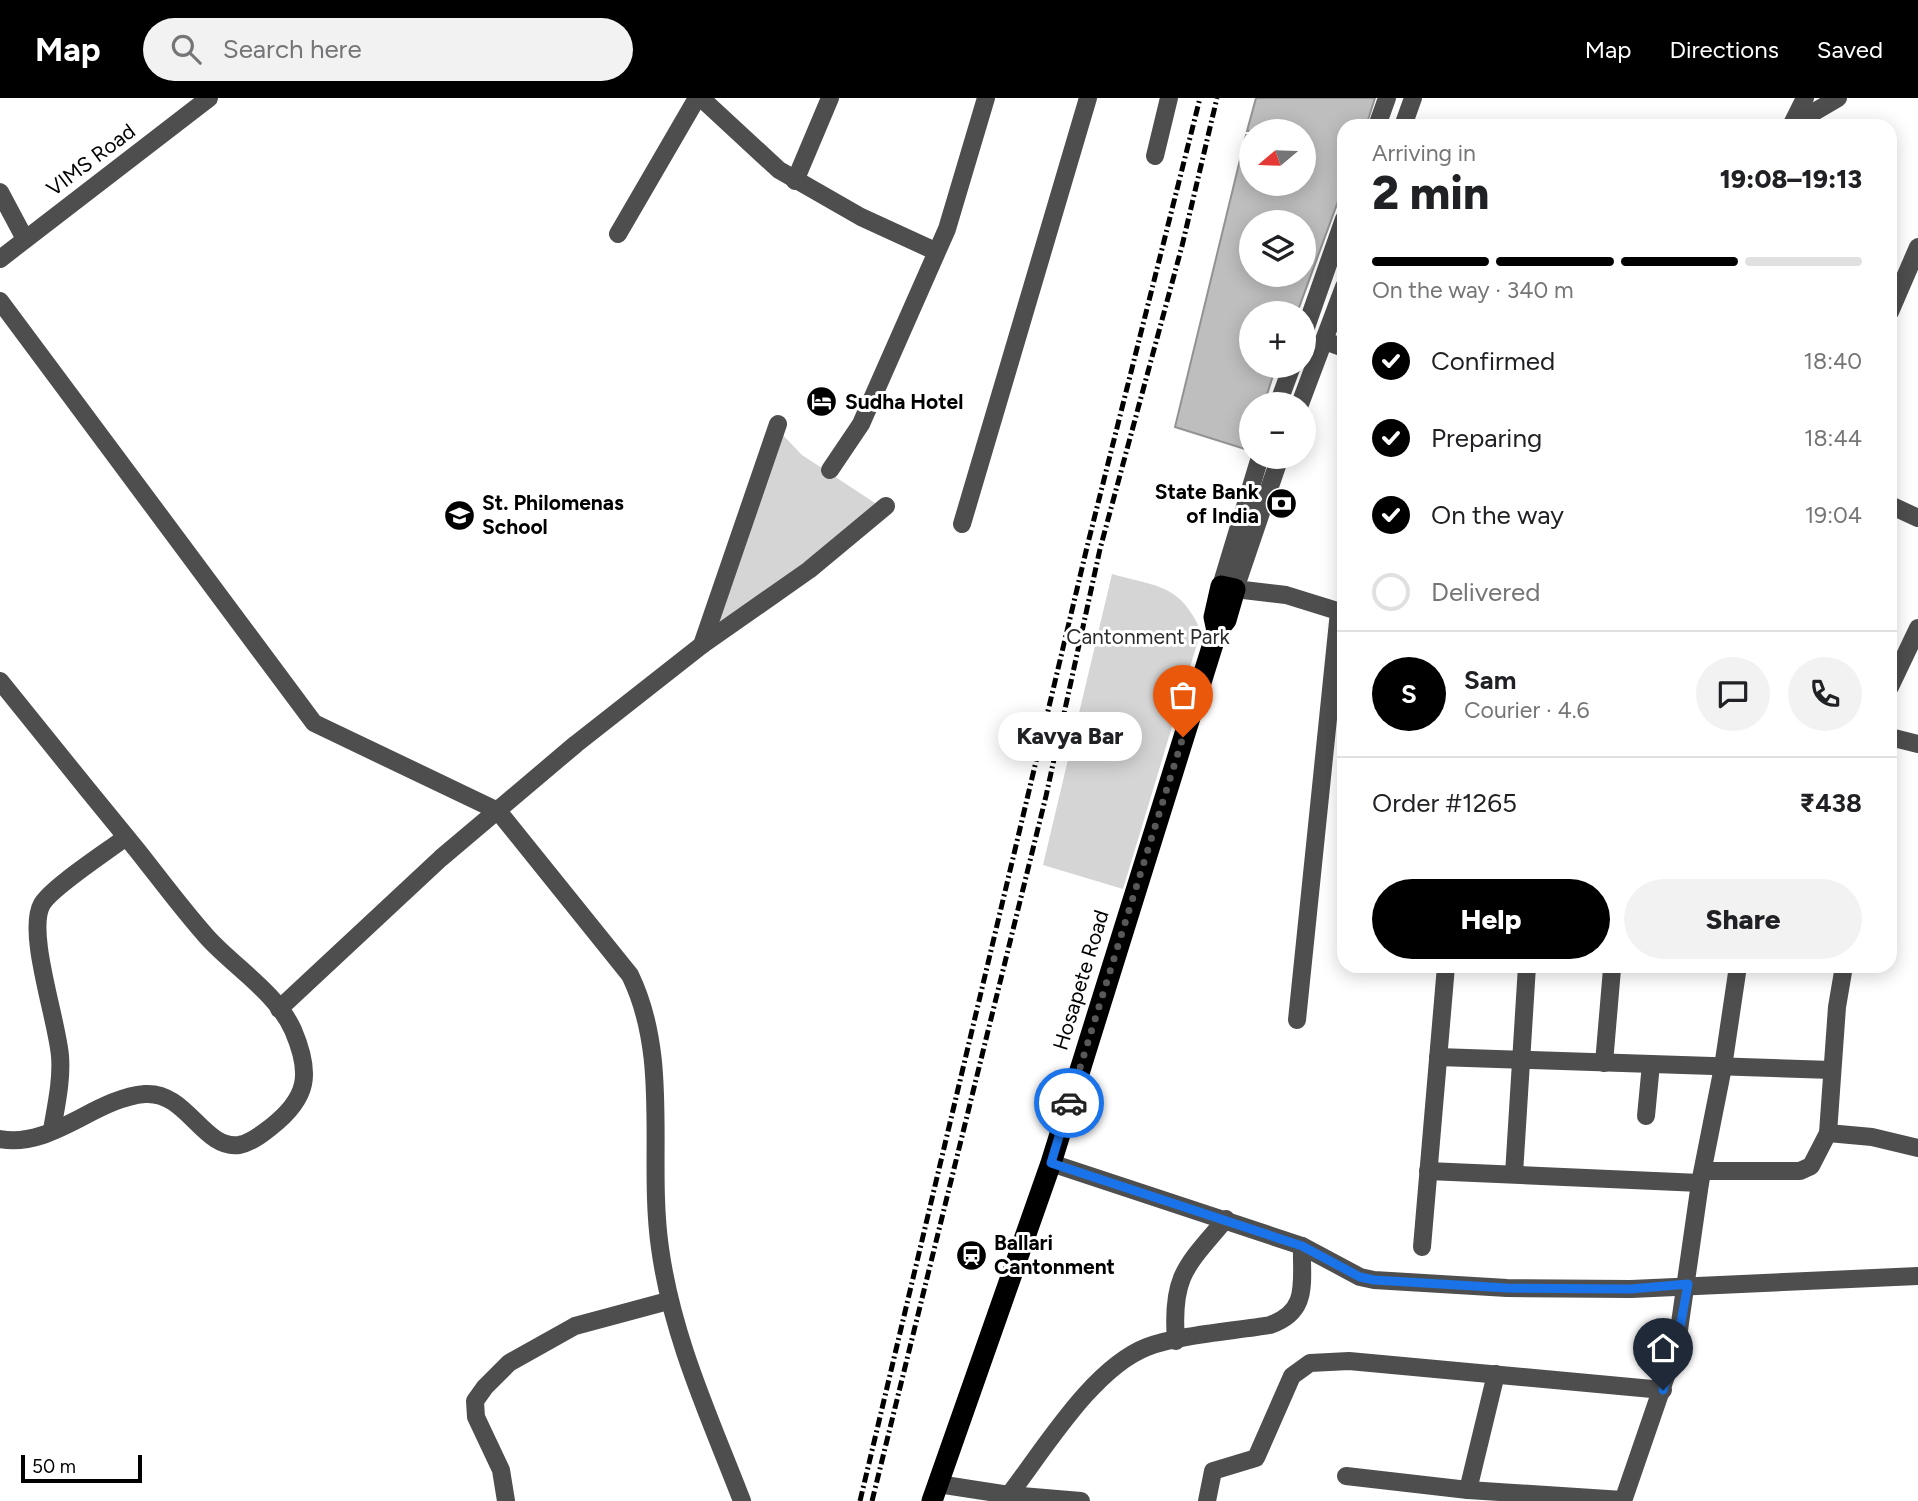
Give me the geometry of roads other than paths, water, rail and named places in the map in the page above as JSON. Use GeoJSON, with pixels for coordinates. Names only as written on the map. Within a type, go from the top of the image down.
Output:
{"type":"FeatureCollection","features":[{"type":"Feature","properties":{"kind":"highway","name":"Hosapete Road"},"geometry":{"type":"LineString","coordinates":[[935,1492],[986,1354],[1051,1163],[1217,631],[1214,617],[1228,588]]}},
{"type":"Feature","properties":{"kind":"street","name":"VIMS Road"},"geometry":{"type":"LineString","coordinates":[[0,259],[209,98]]}},
{"type":"Feature","properties":{"kind":"street"},"geometry":{"type":"LineString","coordinates":[[618,234],[699,98],[779,170],[795,181],[861,217],[935,251]]}},
{"type":"Feature","properties":{"kind":"street"},"geometry":{"type":"LineString","coordinates":[[795,181],[830,98]]}},
{"type":"Feature","properties":{"kind":"street"},"geometry":{"type":"LineString","coordinates":[[830,470],[861,424],[935,251],[947,229],[986,98]]}},
{"type":"Feature","properties":{"kind":"street"},"geometry":{"type":"LineString","coordinates":[[962,524],[1088,98]]}},
{"type":"Feature","properties":{"kind":"street"},"geometry":{"type":"LineString","coordinates":[[1154,156],[1169,98]]}},
{"type":"Feature","properties":{"kind":"street"},"geometry":{"type":"LineString","coordinates":[[1380,119],[1387,98]]}},
{"type":"Feature","properties":{"kind":"street"},"geometry":{"type":"LineString","coordinates":[[1406,119],[1413,98]]}},
{"type":"Feature","properties":{"kind":"street"},"geometry":{"type":"LineString","coordinates":[[1795,119],[1805,98]]}},
{"type":"Feature","properties":{"kind":"street"},"geometry":{"type":"LineString","coordinates":[[1802,119],[1838,98]]}},
{"type":"Feature","properties":{"kind":"street"},"geometry":{"type":"LineString","coordinates":[[0,192],[25,239]]}},
{"type":"Feature","properties":{"kind":"street"},"geometry":{"type":"LineString","coordinates":[[1315,301],[1337,239]]}},
{"type":"Feature","properties":{"kind":"street"},"geometry":{"type":"LineString","coordinates":[[1897,296],[1918,247]]}},
{"type":"Feature","properties":{"kind":"street"},"geometry":{"type":"LineString","coordinates":[[0,301],[314,723],[498,811],[630,975],[643,1001],[653,1058],[659,1245],[668,1301],[742,1501]]}},
{"type":"Feature","properties":{"kind":"street"},"geometry":{"type":"LineString","coordinates":[[1305,392],[1337,307]]}},
{"type":"Feature","properties":{"kind":"street"},"geometry":{"type":"LineString","coordinates":[[1325,341],[1337,345]]}},
{"type":"Feature","properties":{"kind":"street"},"geometry":{"type":"LineString","coordinates":[[702,645],[778,424]]}},
{"type":"Feature","properties":{"kind":"street"},"geometry":{"type":"LineString","coordinates":[[1228,588],[1257,469]]}},
{"type":"Feature","properties":{"kind":"street"},"geometry":{"type":"LineString","coordinates":[[1228,588],[1275,469]]}},
{"type":"Feature","properties":{"kind":"street"},"geometry":{"type":"LineString","coordinates":[[279,1009],[442,858],[498,811],[702,645],[809,570],[886,506]]}},
{"type":"Feature","properties":{"kind":"street"},"geometry":{"type":"LineString","coordinates":[[1897,508],[1918,519]]}},
{"type":"Feature","properties":{"kind":"street"},"geometry":{"type":"LineString","coordinates":[[1228,588],[1295,597],[1337,611]]}},
{"type":"Feature","properties":{"kind":"street"},"geometry":{"type":"LineString","coordinates":[[1897,672],[1918,628]]}},
{"type":"Feature","properties":{"kind":"street"},"geometry":{"type":"LineString","coordinates":[[1297,1020],[1337,658]]}},
{"type":"Feature","properties":{"kind":"street"},"geometry":{"type":"LineString","coordinates":[[0,681],[207,938],[279,1009],[293,1029],[306,1081],[301,1097],[256,1139],[239,1145],[222,1144],[178,1104],[161,1096],[146,1094],[118,1101],[27,1140],[0,1139]]}},
{"type":"Feature","properties":{"kind":"street"},"geometry":{"type":"LineString","coordinates":[[1897,739],[1918,744]]}},
{"type":"Feature","properties":{"kind":"street"},"geometry":{"type":"LineString","coordinates":[[52,1130],[61,1058],[56,1023],[36,940],[36,921],[43,902],[126,837]]}},
{"type":"Feature","properties":{"kind":"street"},"geometry":{"type":"LineString","coordinates":[[1422,1247],[1445,973]]}},
{"type":"Feature","properties":{"kind":"street"},"geometry":{"type":"LineString","coordinates":[[1514,1174],[1527,973]]}},
{"type":"Feature","properties":{"kind":"street"},"geometry":{"type":"LineString","coordinates":[[1604,1063],[1612,973]]}},
{"type":"Feature","properties":{"kind":"street"},"geometry":{"type":"LineString","coordinates":[[1346,1476],[1468,1490],[1623,1501],[1677,1344],[1688,1284],[1701,1177],[1723,1067],[1737,973]]}},
{"type":"Feature","properties":{"kind":"street"},"geometry":{"type":"LineString","coordinates":[[1428,1171],[1701,1177],[1800,1171],[1811,1166],[1829,1133],[1832,1070],[1843,973]]}},
{"type":"Feature","properties":{"kind":"street"},"geometry":{"type":"LineString","coordinates":[[1438,1057],[1832,1070]]}},
{"type":"Feature","properties":{"kind":"street"},"geometry":{"type":"LineString","coordinates":[[1646,1116],[1651,1064]]}},
{"type":"Feature","properties":{"kind":"street"},"geometry":{"type":"LineString","coordinates":[[1829,1133],[1872,1137],[1918,1148]]}},
{"type":"Feature","properties":{"kind":"street"},"geometry":{"type":"LineString","coordinates":[[1051,1163],[1302,1246],[1360,1277],[1374,1280],[1507,1288],[1631,1289],[1688,1284],[1918,1276]]}},
{"type":"Feature","properties":{"kind":"street"},"geometry":{"type":"LineString","coordinates":[[1176,1341],[1174,1314],[1181,1278],[1226,1219]]}},
{"type":"Feature","properties":{"kind":"street"},"geometry":{"type":"LineString","coordinates":[[1009,1495],[1108,1369],[1151,1346],[1285,1319],[1295,1311],[1300,1300],[1302,1246]]}},
{"type":"Feature","properties":{"kind":"street"},"geometry":{"type":"LineString","coordinates":[[506,1501],[500,1470],[476,1417],[475,1401],[485,1387],[509,1363],[575,1326],[668,1301]]}},
{"type":"Feature","properties":{"kind":"street"},"geometry":{"type":"LineString","coordinates":[[1207,1501],[1213,1471],[1256,1458],[1292,1376],[1310,1363],[1349,1361],[1663,1390]]}},
{"type":"Feature","properties":{"kind":"street"},"geometry":{"type":"LineString","coordinates":[[1468,1490],[1496,1374]]}},
{"type":"Feature","properties":{"kind":"street"},"geometry":{"type":"LineString","coordinates":[[935,1492],[1081,1501]]}},
{"type":"Feature","properties":{"kind":"railway"},"geometry":{"type":"LineString","coordinates":[[860,1501],[1087,547],[1200,98]]}},
{"type":"Feature","properties":{"kind":"railway"},"geometry":{"type":"LineString","coordinates":[[872,1501],[1046,796],[1100,549],[1182,246],[1217,98]]}},
{"type":"Feature","properties":{"kind":"place","name":"Sudha Hotel"},"geometry":{"type":"Point","coordinates":[822,402]}},
{"type":"Feature","properties":{"kind":"place","name":"State Bank of India"},"geometry":{"type":"Point","coordinates":[1282,504]}},
{"type":"Feature","properties":{"kind":"place","name":"St. Philomenas School"},"geometry":{"type":"Point","coordinates":[459,515]}},
{"type":"Feature","properties":{"kind":"place","name":"Kavya Bar"},"geometry":{"type":"Point","coordinates":[1183,737]}},
{"type":"Feature","properties":{"kind":"place","name":"Ballari Cantonment"},"geometry":{"type":"Point","coordinates":[971,1255]}},
{"type":"Feature","properties":{"kind":"park label","name":"Cantonment Park"},"geometry":{"type":"Point","coordinates":[1148,637]}}]}
